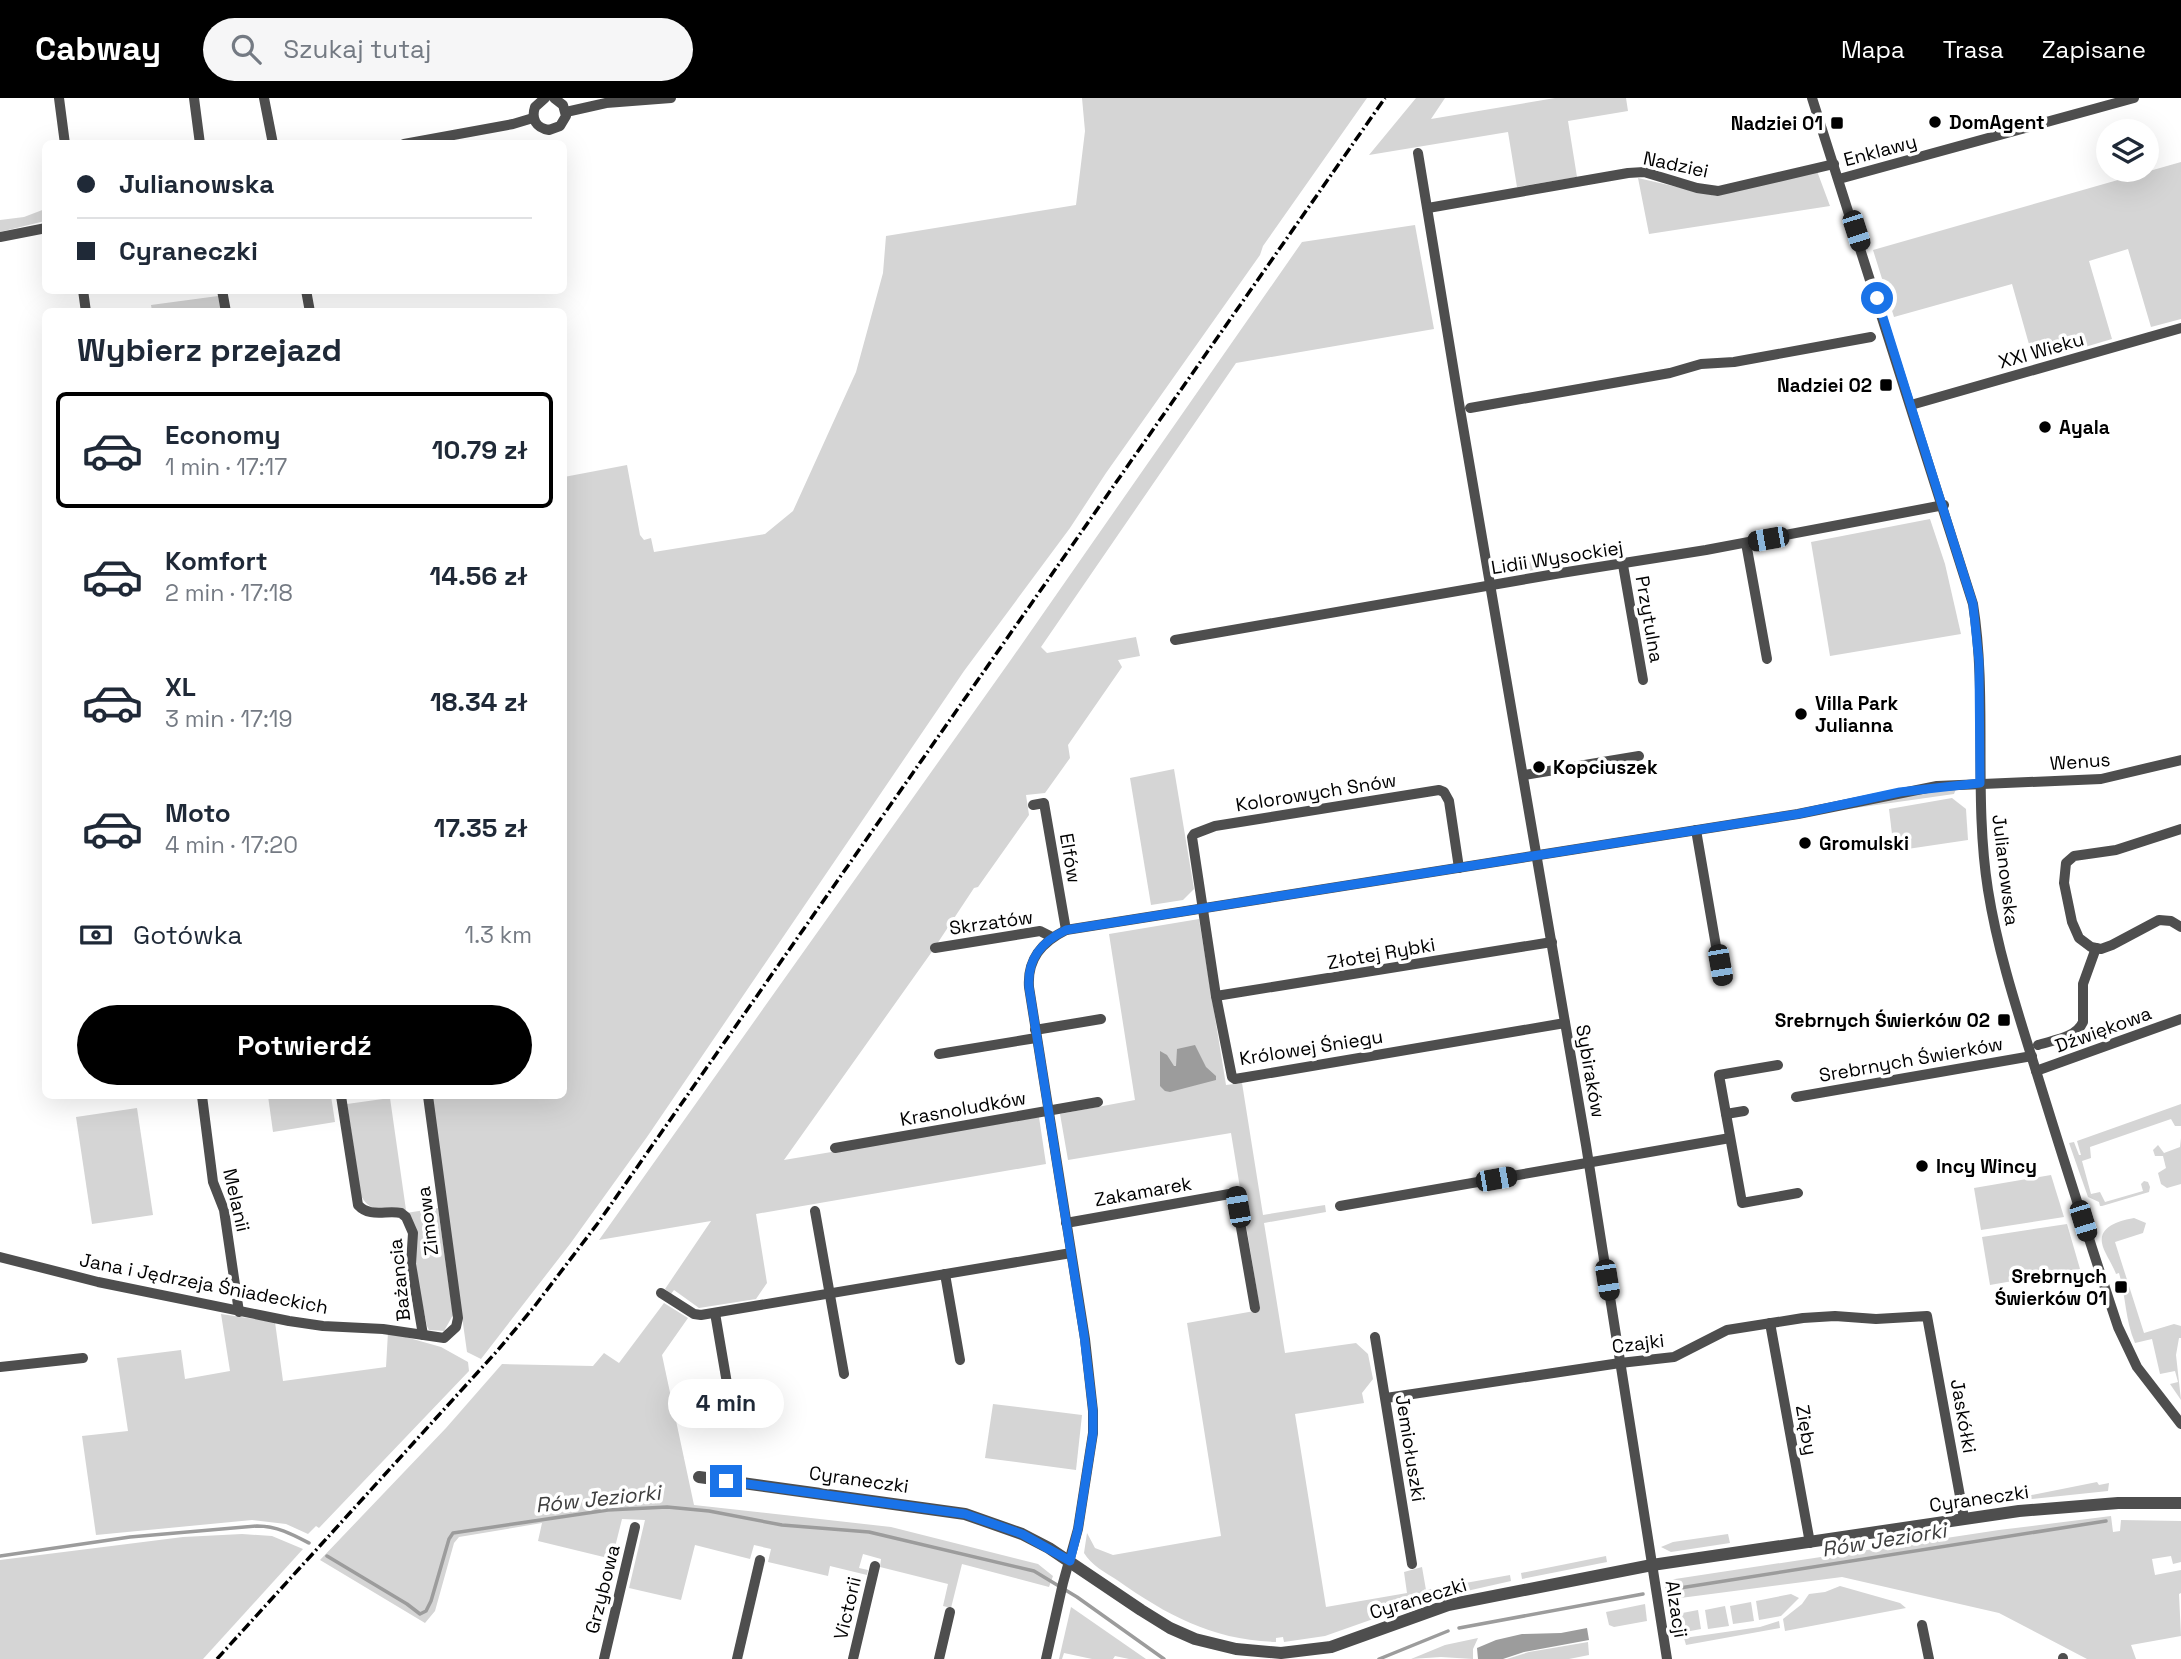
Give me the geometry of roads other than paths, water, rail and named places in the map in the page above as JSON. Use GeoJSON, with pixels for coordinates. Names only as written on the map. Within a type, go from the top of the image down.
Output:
{"type":"FeatureCollection","features":[{"type":"Feature","properties":{"kind":"street"},"geometry":{"type":"LineString","coordinates":[[59,98],[64,140]]}},
{"type":"Feature","properties":{"kind":"street"},"geometry":{"type":"LineString","coordinates":[[194,98],[199,140]]}},
{"type":"Feature","properties":{"kind":"street"},"geometry":{"type":"LineString","coordinates":[[264,98],[272,140]]}},
{"type":"Feature","properties":{"kind":"street"},"geometry":{"type":"LineString","coordinates":[[545,98],[534,107],[533,118],[541,128],[554,130],[563,123],[566,112],[561,102],[554,98]]}},
{"type":"Feature","properties":{"kind":"street"},"geometry":{"type":"LineString","coordinates":[[566,112],[606,103],[671,98]]}},
{"type":"Feature","properties":{"kind":"street","name":"Julianowska"},"geometry":{"type":"LineString","coordinates":[[1812,98],[1969,586],[1978,632],[1984,854],[1991,904],[2006,973],[2118,1327],[2137,1367],[2181,1424]]}},
{"type":"Feature","properties":{"kind":"street","name":"Enklawy"},"geometry":{"type":"LineString","coordinates":[[1839,179],[2134,98]]}},
{"type":"Feature","properties":{"kind":"street"},"geometry":{"type":"LineString","coordinates":[[426,140],[533,118]]}},
{"type":"Feature","properties":{"kind":"street"},"geometry":{"type":"LineString","coordinates":[[1419,153],[1490,585]]}},
{"type":"Feature","properties":{"kind":"street","name":"Nadziei"},"geometry":{"type":"LineString","coordinates":[[1427,208],[1644,172],[1697,188],[1718,191],[1834,164]]}},
{"type":"Feature","properties":{"kind":"street"},"geometry":{"type":"LineString","coordinates":[[0,237],[42,229]]}},
{"type":"Feature","properties":{"kind":"street","name":"XXI Wieku"},"geometry":{"type":"LineString","coordinates":[[1912,405],[2181,328]]}},
{"type":"Feature","properties":{"kind":"street"},"geometry":{"type":"LineString","coordinates":[[1470,408],[1670,373],[1701,364],[1734,362],[1871,337]]}},
{"type":"Feature","properties":{"kind":"street","name":"Lidii Wysockiej"},"geometry":{"type":"LineString","coordinates":[[1175,640],[1490,585],[1623,565],[1944,505]]}},
{"type":"Feature","properties":{"kind":"street"},"geometry":{"type":"LineString","coordinates":[[1746,543],[1767,660]]}},
{"type":"Feature","properties":{"kind":"street","name":"Przytulna"},"geometry":{"type":"LineString","coordinates":[[1623,565],[1643,680]]}},
{"type":"Feature","properties":{"kind":"street","name":"Sybiraków"},"geometry":{"type":"LineString","coordinates":[[1490,585],[1589,1163],[1652,1565]]}},
{"type":"Feature","properties":{"kind":"street"},"geometry":{"type":"LineString","coordinates":[[1524,775],[1639,756]]}},
{"type":"Feature","properties":{"kind":"street","name":"Wenus"},"geometry":{"type":"LineString","coordinates":[[1052,937],[1066,930],[1696,831],[1798,814],[1900,792],[1980,783],[2101,779],[2181,760]]}},
{"type":"Feature","properties":{"kind":"street","name":"Kolorowych Snów"},"geometry":{"type":"LineString","coordinates":[[1202,909],[1192,837],[1198,832],[1215,826],[1431,791],[1439,790],[1447,797],[1459,868]]}},
{"type":"Feature","properties":{"kind":"street","name":"Elfów"},"geometry":{"type":"LineString","coordinates":[[1033,805],[1044,803],[1066,930]]}},
{"type":"Feature","properties":{"kind":"street"},"geometry":{"type":"LineString","coordinates":[[2181,829],[2116,850],[2074,856],[2066,863],[2064,873],[2064,893],[2072,922],[2084,943],[2096,948],[2112,945],[2159,920],[2171,921],[2181,927]]}},
{"type":"Feature","properties":{"kind":"street"},"geometry":{"type":"LineString","coordinates":[[1696,831],[1722,981]]}},
{"type":"Feature","properties":{"kind":"street","name":"Królowej Śniegu"},"geometry":{"type":"LineString","coordinates":[[1202,909],[1230,1072],[1235,1079],[1565,1023]]}},
{"type":"Feature","properties":{"kind":"street","name":"Skrzatów"},"geometry":{"type":"LineString","coordinates":[[935,948],[1040,931],[1052,937]]}},
{"type":"Feature","properties":{"kind":"street"},"geometry":{"type":"LineString","coordinates":[[1046,1659],[1078,1529],[1093,1433],[1087,1351],[1028,977],[1034,956],[1052,937]]}},
{"type":"Feature","properties":{"kind":"street","name":"Złotej Rybki"},"geometry":{"type":"LineString","coordinates":[[1216,996],[1552,942]]}},
{"type":"Feature","properties":{"kind":"street"},"geometry":{"type":"LineString","coordinates":[[2038,1045],[2076,1032],[2081,1027],[2083,984],[2096,948]]}},
{"type":"Feature","properties":{"kind":"street"},"geometry":{"type":"LineString","coordinates":[[939,1054],[1101,1019]]}},
{"type":"Feature","properties":{"kind":"street","name":"Dźwiękowa"},"geometry":{"type":"LineString","coordinates":[[2036,1071],[2181,1019]]}},
{"type":"Feature","properties":{"kind":"street","name":"Srebrnych Świerków"},"geometry":{"type":"LineString","coordinates":[[1796,1097],[2032,1056]]}},
{"type":"Feature","properties":{"kind":"street"},"geometry":{"type":"LineString","coordinates":[[1778,1065],[1719,1075],[1742,1203],[1798,1193]]}},
{"type":"Feature","properties":{"kind":"street","name":"Melanii"},"geometry":{"type":"LineString","coordinates":[[202,1099],[213,1182],[224,1210],[239,1312]]}},
{"type":"Feature","properties":{"kind":"street","name":"Bażancia"},"geometry":{"type":"LineString","coordinates":[[341,1099],[358,1205],[373,1213],[401,1213],[406,1217],[413,1233],[411,1264],[423,1335]]}},
{"type":"Feature","properties":{"kind":"street","name":"Zimowa"},"geometry":{"type":"LineString","coordinates":[[428,1099],[458,1318],[452,1331],[444,1338]]}},
{"type":"Feature","properties":{"kind":"street","name":"Krasnoludków"},"geometry":{"type":"LineString","coordinates":[[835,1148],[1098,1102]]}},
{"type":"Feature","properties":{"kind":"street"},"geometry":{"type":"LineString","coordinates":[[1727,1114],[1744,1111]]}},
{"type":"Feature","properties":{"kind":"street"},"geometry":{"type":"LineString","coordinates":[[1340,1206],[1730,1138]]}},
{"type":"Feature","properties":{"kind":"street","name":"Zakamarek"},"geometry":{"type":"LineString","coordinates":[[1066,1223],[1236,1193],[1255,1308]]}},
{"type":"Feature","properties":{"kind":"street"},"geometry":{"type":"LineString","coordinates":[[815,1211],[844,1374]]}},
{"type":"Feature","properties":{"kind":"street"},"geometry":{"type":"LineString","coordinates":[[661,1293],[694,1314],[715,1312],[1071,1253]]}},
{"type":"Feature","properties":{"kind":"street","name":"Jana i Jędrzeja Śniadeckich"},"geometry":{"type":"LineString","coordinates":[[0,1257],[98,1282],[239,1312],[323,1326],[383,1329],[444,1338]]}},
{"type":"Feature","properties":{"kind":"street"},"geometry":{"type":"LineString","coordinates":[[945,1274],[960,1360]]}},
{"type":"Feature","properties":{"kind":"street"},"geometry":{"type":"LineString","coordinates":[[715,1312],[729,1395]]}},
{"type":"Feature","properties":{"kind":"street","name":"Czajki"},"geometry":{"type":"LineString","coordinates":[[1386,1398],[1674,1357],[1727,1330],[1803,1318],[1835,1316],[1877,1319],[1921,1315],[1927,1316],[1929,1320]]}},
{"type":"Feature","properties":{"kind":"street","name":"Jaskółki"},"geometry":{"type":"LineString","coordinates":[[1929,1320],[1964,1518]]}},
{"type":"Feature","properties":{"kind":"street","name":"Zięby"},"geometry":{"type":"LineString","coordinates":[[1770,1323],[1810,1543]]}},
{"type":"Feature","properties":{"kind":"street","name":"Jemiołuszki"},"geometry":{"type":"LineString","coordinates":[[1375,1337],[1412,1564]]}},
{"type":"Feature","properties":{"kind":"street"},"geometry":{"type":"LineString","coordinates":[[0,1367],[83,1357]]}},
{"type":"Feature","properties":{"kind":"street","name":"Cyraneczki"},"geometry":{"type":"LineString","coordinates":[[699,1477],[965,1514],[1022,1534],[1070,1561],[1140,1610],[1195,1639],[1236,1650],[1281,1653],[1331,1647],[1448,1605],[1652,1565],[2055,1507],[2181,1503]]}},
{"type":"Feature","properties":{"kind":"street","name":"Grzybowa"},"geometry":{"type":"LineString","coordinates":[[604,1659],[635,1527]]}},
{"type":"Feature","properties":{"kind":"street"},"geometry":{"type":"LineString","coordinates":[[737,1659],[761,1560]]}},
{"type":"Feature","properties":{"kind":"street","name":"Alzacji"},"geometry":{"type":"LineString","coordinates":[[1652,1565],[1667,1659]]}},
{"type":"Feature","properties":{"kind":"street","name":"Victorii"},"geometry":{"type":"LineString","coordinates":[[853,1659],[875,1566]]}},
{"type":"Feature","properties":{"kind":"street"},"geometry":{"type":"LineString","coordinates":[[939,1659],[950,1612]]}},
{"type":"Feature","properties":{"kind":"street"},"geometry":{"type":"LineString","coordinates":[[1922,1625],[1929,1659]]}},
{"type":"Feature","properties":{"kind":"waterway","name":"Rów Jeziorki"},"geometry":{"type":"LineString","coordinates":[[327,1556],[420,1614],[426,1611],[431,1601],[453,1533],[608,1510],[667,1507],[709,1511],[782,1525],[869,1532],[1034,1571],[1077,1597],[1164,1659]]}},
{"type":"Feature","properties":{"kind":"waterway","name":"Rów Jeziorki"},"geometry":{"type":"LineString","coordinates":[[1667,1590],[2106,1521]]}},
{"type":"Feature","properties":{"kind":"waterway","name":"Rów Jeziorki"},"geometry":{"type":"LineString","coordinates":[[0,1556],[130,1537],[257,1526],[278,1529],[309,1543]]}},
{"type":"Feature","properties":{"kind":"waterway","name":"Rów Jeziorki"},"geometry":{"type":"LineString","coordinates":[[1459,1628],[1643,1594]]}},
{"type":"Feature","properties":{"kind":"waterway","name":"Rów Jeziorki"},"geometry":{"type":"LineString","coordinates":[[1379,1659],[1448,1631]]}},
{"type":"Feature","properties":{"kind":"railway"},"geometry":{"type":"LineString","coordinates":[[217,1659],[498,1350],[598,1223],[1385,98]]}},
{"type":"Feature","properties":{"kind":"place","name":"DomAgent"},"geometry":{"type":"Point","coordinates":[1935,122]}},
{"type":"Feature","properties":{"kind":"place","name":"Nadziei 01"},"geometry":{"type":"Point","coordinates":[1837,123]}},
{"type":"Feature","properties":{"kind":"place","name":"Nadziei 02"},"geometry":{"type":"Point","coordinates":[1886,385]}},
{"type":"Feature","properties":{"kind":"place","name":"Ayala"},"geometry":{"type":"Point","coordinates":[2045,427]}},
{"type":"Feature","properties":{"kind":"place","name":"Villa Park Julianna"},"geometry":{"type":"Point","coordinates":[1801,714]}},
{"type":"Feature","properties":{"kind":"place","name":"Kopciuszek"},"geometry":{"type":"Point","coordinates":[1539,767]}},
{"type":"Feature","properties":{"kind":"place","name":"Gromulski"},"geometry":{"type":"Point","coordinates":[1805,843]}},
{"type":"Feature","properties":{"kind":"place","name":"Srebrnych Świerków 02"},"geometry":{"type":"Point","coordinates":[2004,1020]}},
{"type":"Feature","properties":{"kind":"place","name":"Incy Wincy"},"geometry":{"type":"Point","coordinates":[1922,1166]}},
{"type":"Feature","properties":{"kind":"place","name":"Srebrnych Świerków 01"},"geometry":{"type":"Point","coordinates":[2121,1287]}}]}
